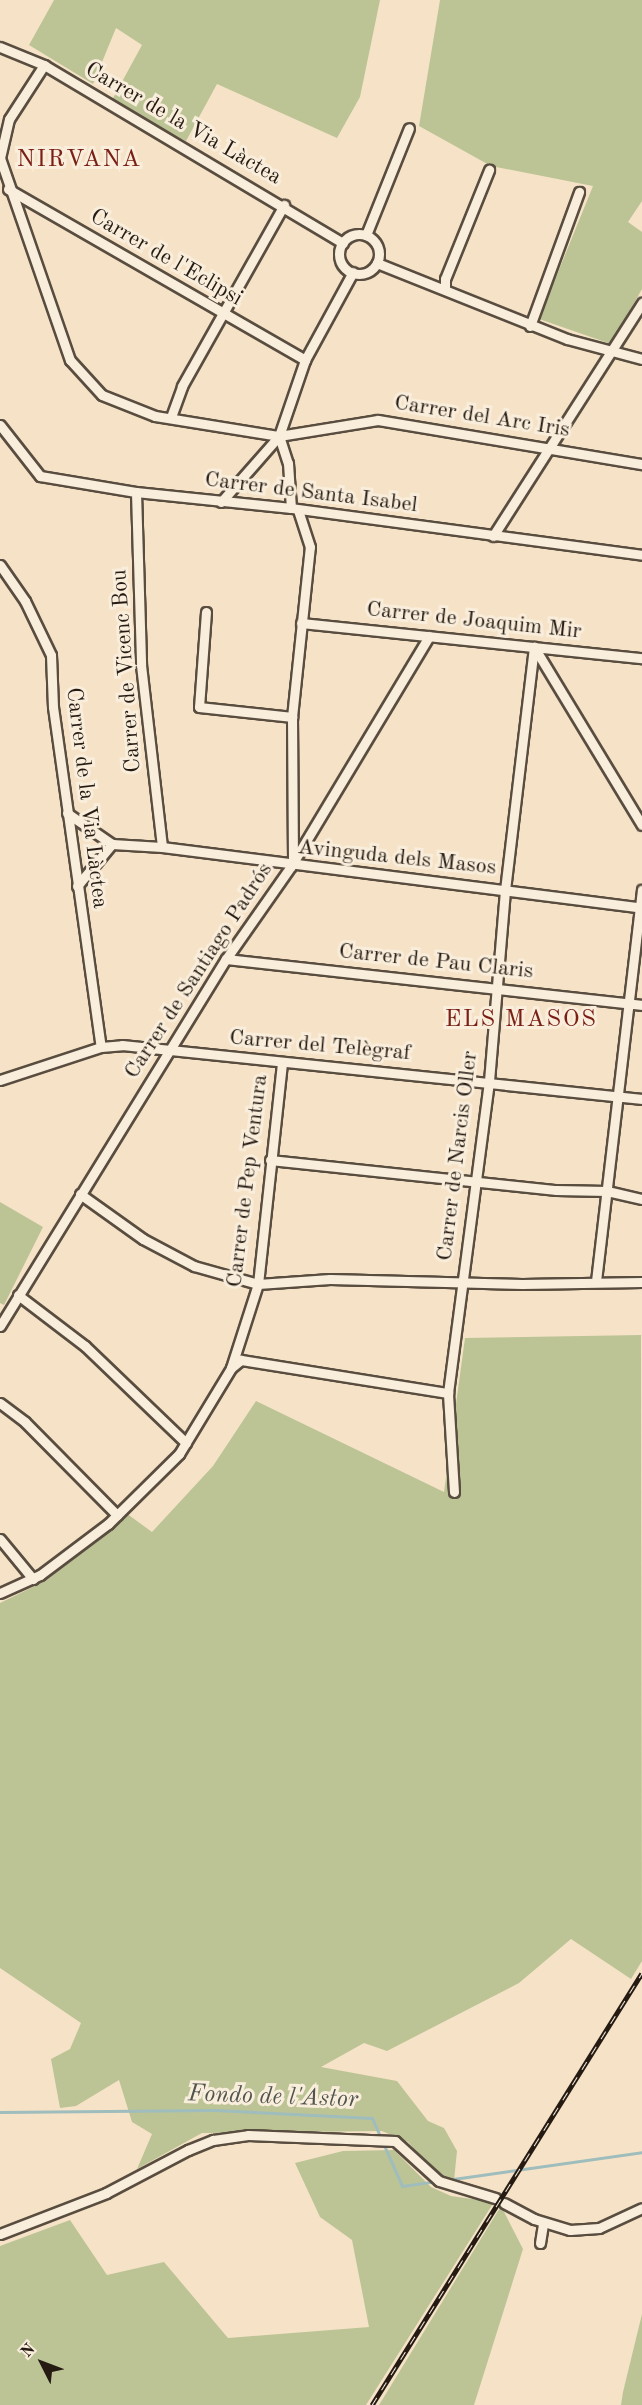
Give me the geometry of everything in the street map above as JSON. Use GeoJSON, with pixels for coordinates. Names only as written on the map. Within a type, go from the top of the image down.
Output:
{"type":"FeatureCollection","features":[{"type":"Feature","properties":{"kind":"street","name":"Carrer de la Via Làctea"},"geometry":{"type":"LineString","coordinates":[[0,47],[44,65],[138,124],[284,206],[343,243]]}},
{"type":"Feature","properties":{"kind":"street","name":"Carrer del Arc Iris"},"geometry":{"type":"LineString","coordinates":[[44,65],[9,119],[1,139],[0,158],[8,189],[70,360],[102,395],[155,416],[279,436],[378,420],[642,464]]}},
{"type":"Feature","properties":{"kind":"street"},"geometry":{"type":"LineString","coordinates":[[366,235],[409,128]]}},
{"type":"Feature","properties":{"kind":"street"},"geometry":{"type":"LineString","coordinates":[[445,289],[445,279],[489,170]]}},
{"type":"Feature","properties":{"kind":"street","name":"Carrer de l'Eclipsi"},"geometry":{"type":"LineString","coordinates":[[8,189],[305,360]]}},
{"type":"Feature","properties":{"kind":"street"},"geometry":{"type":"LineString","coordinates":[[530,326],[579,192]]}},
{"type":"Feature","properties":{"kind":"street"},"geometry":{"type":"LineString","coordinates":[[171,417],[182,386],[284,206]]}},
{"type":"Feature","properties":{"kind":"street"},"geometry":{"type":"LineString","coordinates":[[354,234],[366,235],[379,249],[377,263],[369,271],[353,272],[340,259],[343,243],[354,234]]}},
{"type":"Feature","properties":{"kind":"street"},"geometry":{"type":"LineString","coordinates":[[377,263],[445,289],[530,326],[642,359]]}},
{"type":"Feature","properties":{"kind":"street"},"geometry":{"type":"LineString","coordinates":[[221,502],[279,436],[305,360],[353,272]]}},
{"type":"Feature","properties":{"kind":"street"},"geometry":{"type":"LineString","coordinates":[[493,536],[642,303]]}},
{"type":"Feature","properties":{"kind":"street","name":"Carrer de Santa Isabel"},"geometry":{"type":"LineString","coordinates":[[0,424],[40,476],[136,492],[294,509],[642,555]]}},
{"type":"Feature","properties":{"kind":"street"},"geometry":{"type":"LineString","coordinates":[[279,436],[288,463],[294,509],[310,547],[292,717],[292,863]]}},
{"type":"Feature","properties":{"kind":"street","name":"Carrer de Vicenc Bou"},"geometry":{"type":"LineString","coordinates":[[136,492],[141,665],[162,847]]}},
{"type":"Feature","properties":{"kind":"street","name":"Carrer de la Via Làctea"},"geometry":{"type":"LineString","coordinates":[[0,565],[25,601],[51,655],[67,813],[101,1047]]}},
{"type":"Feature","properties":{"kind":"street"},"geometry":{"type":"LineString","coordinates":[[206,612],[199,707],[292,717]]}},
{"type":"Feature","properties":{"kind":"street","name":"Carrer de Joaquim Mir"},"geometry":{"type":"LineString","coordinates":[[301,623],[642,658]]}},
{"type":"Feature","properties":{"kind":"street","name":"Carrer de Santiago Padrós"},"geometry":{"type":"LineString","coordinates":[[0,1326],[226,960],[292,863],[429,636]]}},
{"type":"Feature","properties":{"kind":"street"},"geometry":{"type":"LineString","coordinates":[[534,647],[641,821]]}},
{"type":"Feature","properties":{"kind":"street","name":"Carrer de Narcis Oller"},"geometry":{"type":"LineString","coordinates":[[454,1492],[448,1393],[489,1081],[505,890],[534,647]]}},
{"type":"Feature","properties":{"kind":"street"},"geometry":{"type":"LineString","coordinates":[[67,813],[112,844],[77,886]]}},
{"type":"Feature","properties":{"kind":"street","name":"Avinguda dels Masos"},"geometry":{"type":"LineString","coordinates":[[112,844],[162,847],[641,908]]}},
{"type":"Feature","properties":{"kind":"street"},"geometry":{"type":"LineString","coordinates":[[596,1281],[615,1096],[642,890]]}},
{"type":"Feature","properties":{"kind":"street","name":"Carrer de Pau Claris"},"geometry":{"type":"LineString","coordinates":[[226,960],[642,1005]]}},
{"type":"Feature","properties":{"kind":"street","name":"Carrer del Telègraf"},"geometry":{"type":"LineString","coordinates":[[0,1080],[101,1047],[122,1045],[282,1063],[489,1081],[642,1099]]}},
{"type":"Feature","properties":{"kind":"street","name":"Carrer de Pep Ventura"},"geometry":{"type":"LineString","coordinates":[[0,1593],[33,1578],[117,1515],[186,1443],[231,1368],[258,1284],[282,1063]]}},
{"type":"Feature","properties":{"kind":"street"},"geometry":{"type":"LineString","coordinates":[[270,1160],[556,1190],[607,1191],[642,1199]]}},
{"type":"Feature","properties":{"kind":"street"},"geometry":{"type":"LineString","coordinates":[[80,1194],[143,1239],[194,1266],[258,1284],[330,1279],[461,1283],[642,1282]]}},
{"type":"Feature","properties":{"kind":"street"},"geometry":{"type":"LineString","coordinates":[[18,1295],[85,1346],[186,1443]]}},
{"type":"Feature","properties":{"kind":"street"},"geometry":{"type":"LineString","coordinates":[[231,1368],[241,1360],[448,1393]]}},
{"type":"Feature","properties":{"kind":"street"},"geometry":{"type":"LineString","coordinates":[[0,1403],[24,1422],[117,1515]]}},
{"type":"Feature","properties":{"kind":"street"},"geometry":{"type":"LineString","coordinates":[[0,1539],[33,1578]]}},
{"type":"Feature","properties":{"kind":"street"},"geometry":{"type":"LineString","coordinates":[[0,2234],[106,2193],[188,2150],[213,2140],[248,2135],[395,2141],[409,2150],[439,2181],[499,2200],[543,2223],[570,2230],[599,2228],[642,2208]]}},
{"type":"Feature","properties":{"kind":"street"},"geometry":{"type":"LineString","coordinates":[[540,2243],[543,2223]]}},
{"type":"Feature","properties":{"kind":"green space"},"geometry":{"type":"Polygon","coordinates":[[[54,0],[380,0],[360,97],[337,138],[217,84],[186,141],[112,100],[142,45],[116,28],[93,84],[29,45],[54,0]]]}},
{"type":"Feature","properties":{"kind":"green space"},"geometry":{"type":"Polygon","coordinates":[[[440,0],[642,0],[642,201],[628,222],[642,232],[642,289],[611,344],[539,319],[593,186],[491,166],[419,126],[440,0]]]}},
{"type":"Feature","properties":{"kind":"green space"},"geometry":{"type":"Polygon","coordinates":[[[0,1202],[43,1227],[4,1305],[0,1303],[0,1202]]]}},
{"type":"Feature","properties":{"kind":"green space"},"geometry":{"type":"Polygon","coordinates":[[[641,1335],[642,1961],[631,1979],[571,1939],[519,1983],[387,2051],[364,2043],[321,2067],[397,2081],[428,2121],[444,2128],[457,2151],[454,2181],[437,2174],[408,2142],[382,2131],[202,2133],[137,2169],[152,2134],[132,2122],[119,2080],[76,2106],[60,2108],[51,2059],[70,2049],[81,2023],[0,1968],[0,1603],[39,1584],[126,1513],[152,1532],[213,1466],[256,1401],[444,1492],[465,1338],[641,1335]]]}},
{"type":"Feature","properties":{"kind":"green space"},"geometry":{"type":"Polygon","coordinates":[[[394,2150],[431,2187],[451,2196],[494,2202],[366,2405],[0,2405],[0,2246],[70,2220],[107,2275],[164,2262],[228,2338],[369,2327],[352,2240],[320,2217],[295,2163],[343,2151],[394,2150]]]}},
{"type":"Feature","properties":{"kind":"green space"},"geometry":{"type":"Polygon","coordinates":[[[501,2206],[523,2249],[474,2405],[379,2405],[501,2206]]]}},
{"type":"Feature","properties":{"kind":"green space"},"geometry":{"type":"Polygon","coordinates":[[[642,2314],[642,2405],[621,2405],[623,2392],[642,2314]]]}},
{"type":"Feature","properties":{"kind":"waterway","name":"Fondo de l'Astor"},"geometry":{"type":"LineString","coordinates":[[0,2112],[215,2110],[372,2118],[402,2186],[437,2181]]}},
{"type":"Feature","properties":{"kind":"waterway","name":"Fondo de l'Astor"},"geometry":{"type":"LineString","coordinates":[[446,2180],[642,2152]]}},
{"type":"Feature","properties":{"kind":"railway"},"geometry":{"type":"LineString","coordinates":[[372,2405],[642,1973]]}},
{"type":"Feature","properties":{"kind":"district","name":"NIRVANA"},"geometry":{"type":"Point","coordinates":[79,161]}},
{"type":"Feature","properties":{"kind":"district","name":"ELS MASOS"},"geometry":{"type":"Point","coordinates":[521,1021]}}]}
